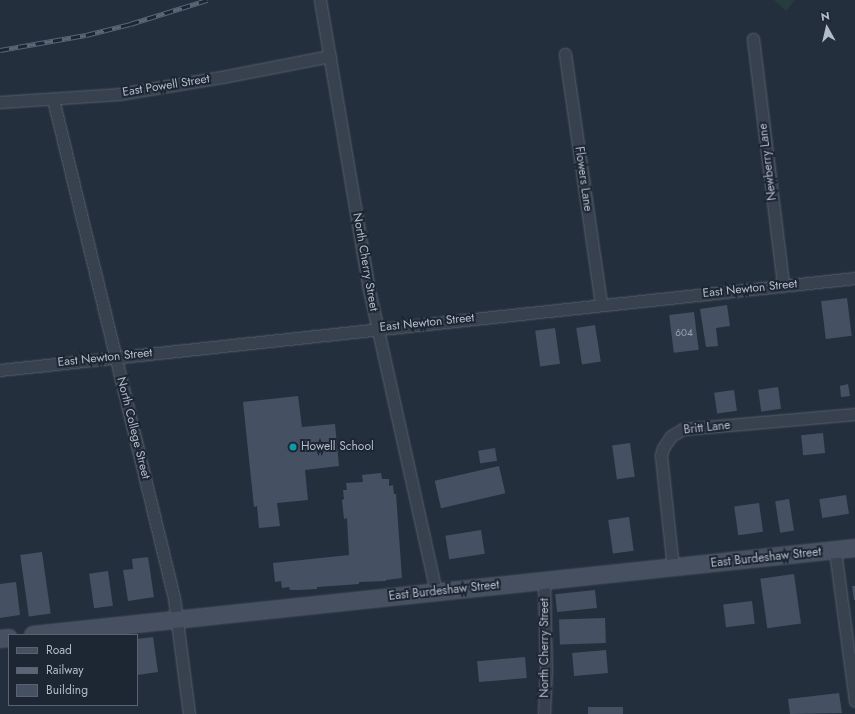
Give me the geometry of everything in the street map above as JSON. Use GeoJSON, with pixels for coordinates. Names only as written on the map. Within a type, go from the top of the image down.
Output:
{"type":"FeatureCollection","features":[{"type":"Feature","properties":{"kind":"street","name":"North Cherry Street"},"geometry":{"type":"LineString","coordinates":[[320,0],[377,328],[436,592]]}},
{"type":"Feature","properties":{"kind":"street","name":"Newberry Lane"},"geometry":{"type":"LineString","coordinates":[[753,39],[783,285]]}},
{"type":"Feature","properties":{"kind":"street","name":"Flowers Lane"},"geometry":{"type":"LineString","coordinates":[[565,54],[601,304]]}},
{"type":"Feature","properties":{"kind":"street","name":"East Powell Street"},"geometry":{"type":"LineString","coordinates":[[0,102],[119,94],[150,90],[330,56]]}},
{"type":"Feature","properties":{"kind":"street","name":"North College Street"},"geometry":{"type":"LineString","coordinates":[[53,98],[178,620],[189,714]]}},
{"type":"Feature","properties":{"kind":"street","name":"East Newton Street"},"geometry":{"type":"LineString","coordinates":[[0,370],[377,328],[855,278]]}},
{"type":"Feature","properties":{"kind":"street","name":"Britt Lane"},"geometry":{"type":"LineString","coordinates":[[673,568],[661,455],[663,448],[671,436],[683,429],[855,414]]}},
{"type":"Feature","properties":{"kind":"street","name":"East Burdeshaw Street"},"geometry":{"type":"LineString","coordinates":[[43,634],[855,548]]}},
{"type":"Feature","properties":{"kind":"street"},"geometry":{"type":"LineString","coordinates":[[835,550],[855,701]]}},
{"type":"Feature","properties":{"kind":"street","name":"North Cherry Street"},"geometry":{"type":"LineString","coordinates":[[544,581],[546,670],[544,714]]}},
{"type":"Feature","properties":{"kind":"green space"},"geometry":{"type":"Polygon","coordinates":[[[774,0],[795,0],[786,11],[774,0]]]}},
{"type":"Feature","properties":{"kind":"building"},"geometry":{"type":"Polygon","coordinates":[[[847,298],[852,336],[826,339],[821,301],[847,298]]]}},
{"type":"Feature","properties":{"kind":"building"},"geometry":{"type":"Polygon","coordinates":[[[727,305],[730,326],[716,328],[718,346],[706,347],[700,309],[727,305]]]}},
{"type":"Feature","properties":{"kind":"building"},"geometry":{"type":"Polygon","coordinates":[[[694,312],[699,350],[674,353],[669,315],[694,312]]]}},
{"type":"Feature","properties":{"kind":"building"},"geometry":{"type":"Polygon","coordinates":[[[595,325],[601,362],[582,365],[576,328],[595,325]]]}},
{"type":"Feature","properties":{"kind":"building"},"geometry":{"type":"Polygon","coordinates":[[[555,328],[560,364],[540,366],[535,331],[555,328]]]}},
{"type":"Feature","properties":{"kind":"building"},"geometry":{"type":"Polygon","coordinates":[[[848,384],[850,396],[841,397],[840,386],[848,384]]]}},
{"type":"Feature","properties":{"kind":"building"},"geometry":{"type":"Polygon","coordinates":[[[778,387],[781,409],[761,412],[758,390],[778,387]]]}},
{"type":"Feature","properties":{"kind":"building"},"geometry":{"type":"Polygon","coordinates":[[[734,390],[737,411],[717,414],[714,393],[734,390]]]}},
{"type":"Feature","properties":{"kind":"building","name":"Howell School"},"geometry":{"type":"Polygon","coordinates":[[[298,396],[302,427],[335,424],[339,466],[305,470],[308,500],[277,503],[280,526],[259,528],[257,506],[254,507],[243,402],[298,396]]]}},
{"type":"Feature","properties":{"kind":"building"},"geometry":{"type":"Polygon","coordinates":[[[823,433],[825,453],[803,455],[801,435],[823,433]]]}},
{"type":"Feature","properties":{"kind":"building"},"geometry":{"type":"Polygon","coordinates":[[[630,443],[635,477],[617,479],[612,446],[630,443]]]}},
{"type":"Feature","properties":{"kind":"building"},"geometry":{"type":"Polygon","coordinates":[[[495,448],[497,461],[480,463],[478,451],[495,448]]]}},
{"type":"Feature","properties":{"kind":"building"},"geometry":{"type":"Polygon","coordinates":[[[499,466],[505,493],[441,508],[435,481],[499,466]]]}},
{"type":"Feature","properties":{"kind":"building"},"geometry":{"type":"Polygon","coordinates":[[[381,473],[382,479],[389,479],[389,486],[393,485],[394,494],[396,494],[402,578],[299,590],[290,590],[289,587],[282,588],[281,581],[275,582],[273,563],[349,555],[347,518],[344,519],[342,500],[344,499],[343,490],[347,490],[346,483],[363,482],[362,475],[381,473]]]}},
{"type":"Feature","properties":{"kind":"building"},"geometry":{"type":"Polygon","coordinates":[[[846,495],[849,514],[822,518],[819,499],[846,495]]]}},
{"type":"Feature","properties":{"kind":"building"},"geometry":{"type":"Polygon","coordinates":[[[789,499],[794,531],[780,533],[775,501],[789,499]]]}},
{"type":"Feature","properties":{"kind":"building"},"geometry":{"type":"Polygon","coordinates":[[[759,503],[763,532],[738,535],[734,506],[759,503]]]}},
{"type":"Feature","properties":{"kind":"building"},"geometry":{"type":"Polygon","coordinates":[[[629,517],[634,551],[613,554],[608,520],[629,517]]]}},
{"type":"Feature","properties":{"kind":"building"},"geometry":{"type":"Polygon","coordinates":[[[481,530],[485,554],[449,559],[445,536],[481,530]]]}},
{"type":"Feature","properties":{"kind":"building"},"geometry":{"type":"Polygon","coordinates":[[[42,552],[51,613],[29,616],[20,555],[42,552]]]}},
{"type":"Feature","properties":{"kind":"building"},"geometry":{"type":"Polygon","coordinates":[[[148,557],[154,597],[128,601],[123,570],[133,569],[132,559],[148,557]]]}},
{"type":"Feature","properties":{"kind":"building"},"geometry":{"type":"Polygon","coordinates":[[[108,571],[113,606],[94,608],[89,574],[108,571]]]}},
{"type":"Feature","properties":{"kind":"building"},"geometry":{"type":"Polygon","coordinates":[[[794,574],[801,624],[767,628],[760,579],[794,574]]]}},
{"type":"Feature","properties":{"kind":"building"},"geometry":{"type":"Polygon","coordinates":[[[16,582],[20,615],[0,618],[0,584],[16,582]]]}},
{"type":"Feature","properties":{"kind":"building"},"geometry":{"type":"Polygon","coordinates":[[[852,586],[855,586],[855,600],[854,600],[852,586]]]}},
{"type":"Feature","properties":{"kind":"building"},"geometry":{"type":"Polygon","coordinates":[[[595,590],[597,608],[557,612],[555,594],[595,590]]]}},
{"type":"Feature","properties":{"kind":"building"},"geometry":{"type":"Polygon","coordinates":[[[752,601],[755,624],[726,627],[723,605],[752,601]]]}},
{"type":"Feature","properties":{"kind":"building"},"geometry":{"type":"Polygon","coordinates":[[[605,618],[606,643],[560,645],[559,620],[605,618]]]}},
{"type":"Feature","properties":{"kind":"building"},"geometry":{"type":"Polygon","coordinates":[[[153,637],[158,672],[138,675],[138,639],[153,637]]]}},
{"type":"Feature","properties":{"kind":"building"},"geometry":{"type":"Polygon","coordinates":[[[606,650],[608,673],[574,676],[572,653],[606,650]]]}},
{"type":"Feature","properties":{"kind":"building"},"geometry":{"type":"Polygon","coordinates":[[[525,657],[527,678],[479,682],[477,661],[525,657]]]}},
{"type":"Feature","properties":{"kind":"building"},"geometry":{"type":"Polygon","coordinates":[[[839,693],[842,713],[790,714],[788,699],[839,693]]]}},
{"type":"Feature","properties":{"kind":"building"},"geometry":{"type":"Polygon","coordinates":[[[588,707],[623,707],[623,714],[588,714],[588,707]]]}},
{"type":"Feature","properties":{"kind":"railway"},"geometry":{"type":"LineString","coordinates":[[0,50],[86,35],[130,24],[207,0]]}},
{"type":"Feature","properties":{"kind":"place","name":"Howell School"},"geometry":{"type":"Point","coordinates":[293,447]}}]}
